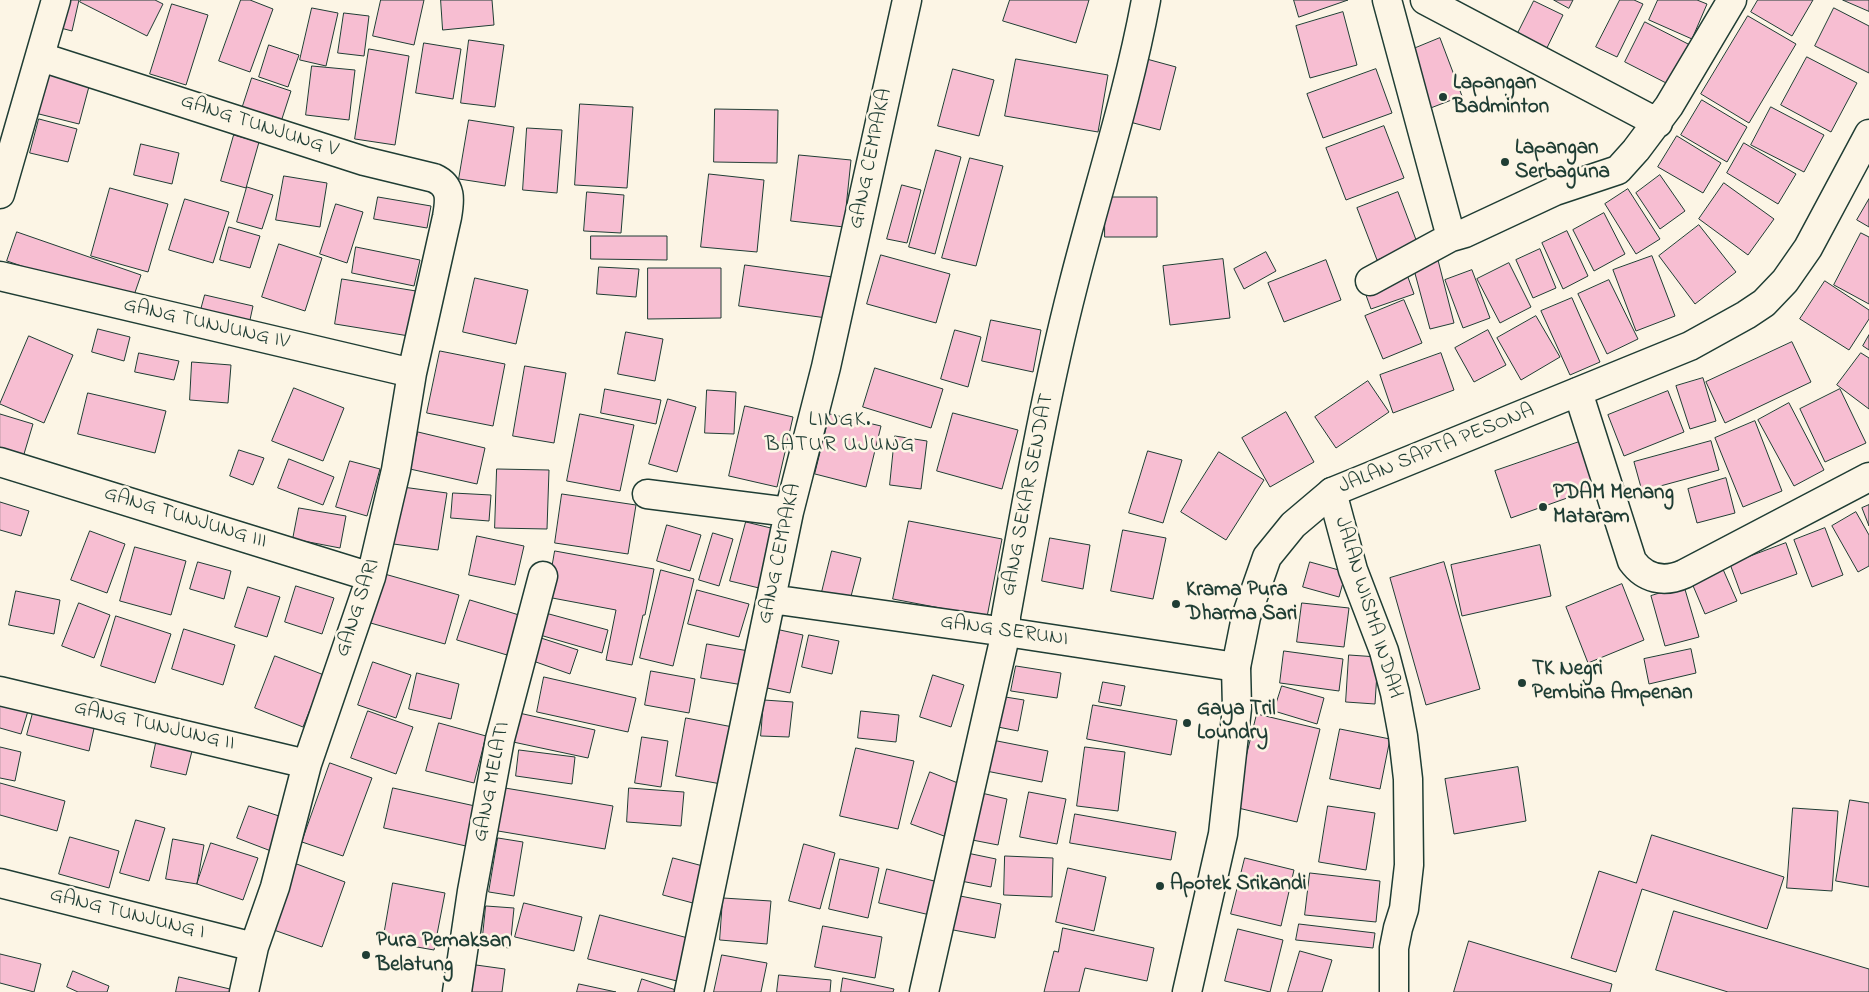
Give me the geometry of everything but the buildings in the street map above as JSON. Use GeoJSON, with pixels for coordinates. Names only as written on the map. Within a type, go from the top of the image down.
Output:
{"type":"FeatureCollection","features":[{"type":"Feature","properties":{"kind":"street"},"geometry":{"type":"LineString","coordinates":[[0,194],[56,0]]}},
{"type":"Feature","properties":{"kind":"street","name":"GANG CEMPAKA"},"geometry":{"type":"LineString","coordinates":[[689,992],[789,512],[826,366],[907,0]]}},
{"type":"Feature","properties":{"kind":"street","name":"GANG SEKAR SENDAT"},"geometry":{"type":"LineString","coordinates":[[924,992],[1006,632],[1006,616],[1024,516],[1052,379],[1075,280],[1131,73],[1146,0]]}},
{"type":"Feature","properties":{"kind":"street"},"geometry":{"type":"LineString","coordinates":[[1387,0],[1451,237]]}},
{"type":"Feature","properties":{"kind":"street"},"geometry":{"type":"LineString","coordinates":[[1425,0],[1658,123]]}},
{"type":"Feature","properties":{"kind":"street"},"geometry":{"type":"LineString","coordinates":[[1370,281],[1451,237],[1555,191],[1618,170],[1658,123],[1732,0]]}},
{"type":"Feature","properties":{"kind":"street","name":"GANG TUNJUNG V"},"geometry":{"type":"LineString","coordinates":[[41,57],[364,161],[434,178],[443,183],[449,192],[450,199],[447,217]]}},
{"type":"Feature","properties":{"kind":"street","name":"JALAN SAPTA PESONA"},"geometry":{"type":"LineString","coordinates":[[1187,992],[1223,834],[1237,708],[1236,667],[1246,617],[1268,557],[1293,525],[1332,492],[1690,346],[1720,332],[1764,302],[1785,281],[1808,248],[1869,134]]}},
{"type":"Feature","properties":{"kind":"street","name":"GANG SARI"},"geometry":{"type":"LineString","coordinates":[[244,992],[254,947],[275,887],[307,764],[371,577],[396,470],[412,373],[447,217]]}},
{"type":"Feature","properties":{"kind":"street","name":"GANG TUNJUNG IV"},"geometry":{"type":"LineString","coordinates":[[0,276],[412,373]]}},
{"type":"Feature","properties":{"kind":"street"},"geometry":{"type":"LineString","coordinates":[[1578,392],[1632,561],[1639,570],[1655,578],[1667,579],[1684,574],[1869,477]]}},
{"type":"Feature","properties":{"kind":"street","name":"GANG TUNJUNG III"},"geometry":{"type":"LineString","coordinates":[[0,462],[371,577]]}},
{"type":"Feature","properties":{"kind":"street","name":"JALAN WISMA INDAH"},"geometry":{"type":"LineString","coordinates":[[1332,492],[1353,570],[1384,651],[1403,736],[1408,779],[1409,865],[1404,909],[1394,948],[1394,992]]}},
{"type":"Feature","properties":{"kind":"street"},"geometry":{"type":"LineString","coordinates":[[647,494],[789,512]]}},
{"type":"Feature","properties":{"kind":"street","name":"GANG MELATI"},"geometry":{"type":"LineString","coordinates":[[457,992],[472,891],[500,739],[543,576]]}},
{"type":"Feature","properties":{"kind":"street","name":"GANG SERUNI"},"geometry":{"type":"LineString","coordinates":[[771,599],[1236,667]]}},
{"type":"Feature","properties":{"kind":"street","name":"GANG TUNJUNG II"},"geometry":{"type":"LineString","coordinates":[[0,691],[307,764]]}},
{"type":"Feature","properties":{"kind":"street","name":"GANG TUNJUNG I"},"geometry":{"type":"LineString","coordinates":[[0,883],[254,947]]}},
{"type":"Feature","properties":{"kind":"place","name":"Lapangan Badminton"},"geometry":{"type":"Point","coordinates":[1443,97]}},
{"type":"Feature","properties":{"kind":"place","name":"Lapangan Serbaguna"},"geometry":{"type":"Point","coordinates":[1505,162]}},
{"type":"Feature","properties":{"kind":"place","name":"PDAM Menang Mataram"},"geometry":{"type":"Point","coordinates":[1543,507]}},
{"type":"Feature","properties":{"kind":"place","name":"Krama Pura Dharma Sari"},"geometry":{"type":"Point","coordinates":[1176,604]}},
{"type":"Feature","properties":{"kind":"place","name":"TK Negri Pembina Ampenan"},"geometry":{"type":"Point","coordinates":[1522,683]}},
{"type":"Feature","properties":{"kind":"place","name":"Gaya Tril Loundry"},"geometry":{"type":"Point","coordinates":[1187,723]}},
{"type":"Feature","properties":{"kind":"place","name":"Apotek Srikandi"},"geometry":{"type":"Point","coordinates":[1160,886]}},
{"type":"Feature","properties":{"kind":"place","name":"Pura Pemaksan Belatung"},"geometry":{"type":"Point","coordinates":[366,955]}},
{"type":"Feature","properties":{"kind":"district","name":"LINGK. BATUR UJUNG"},"geometry":{"type":"Point","coordinates":[840,434]}}]}
